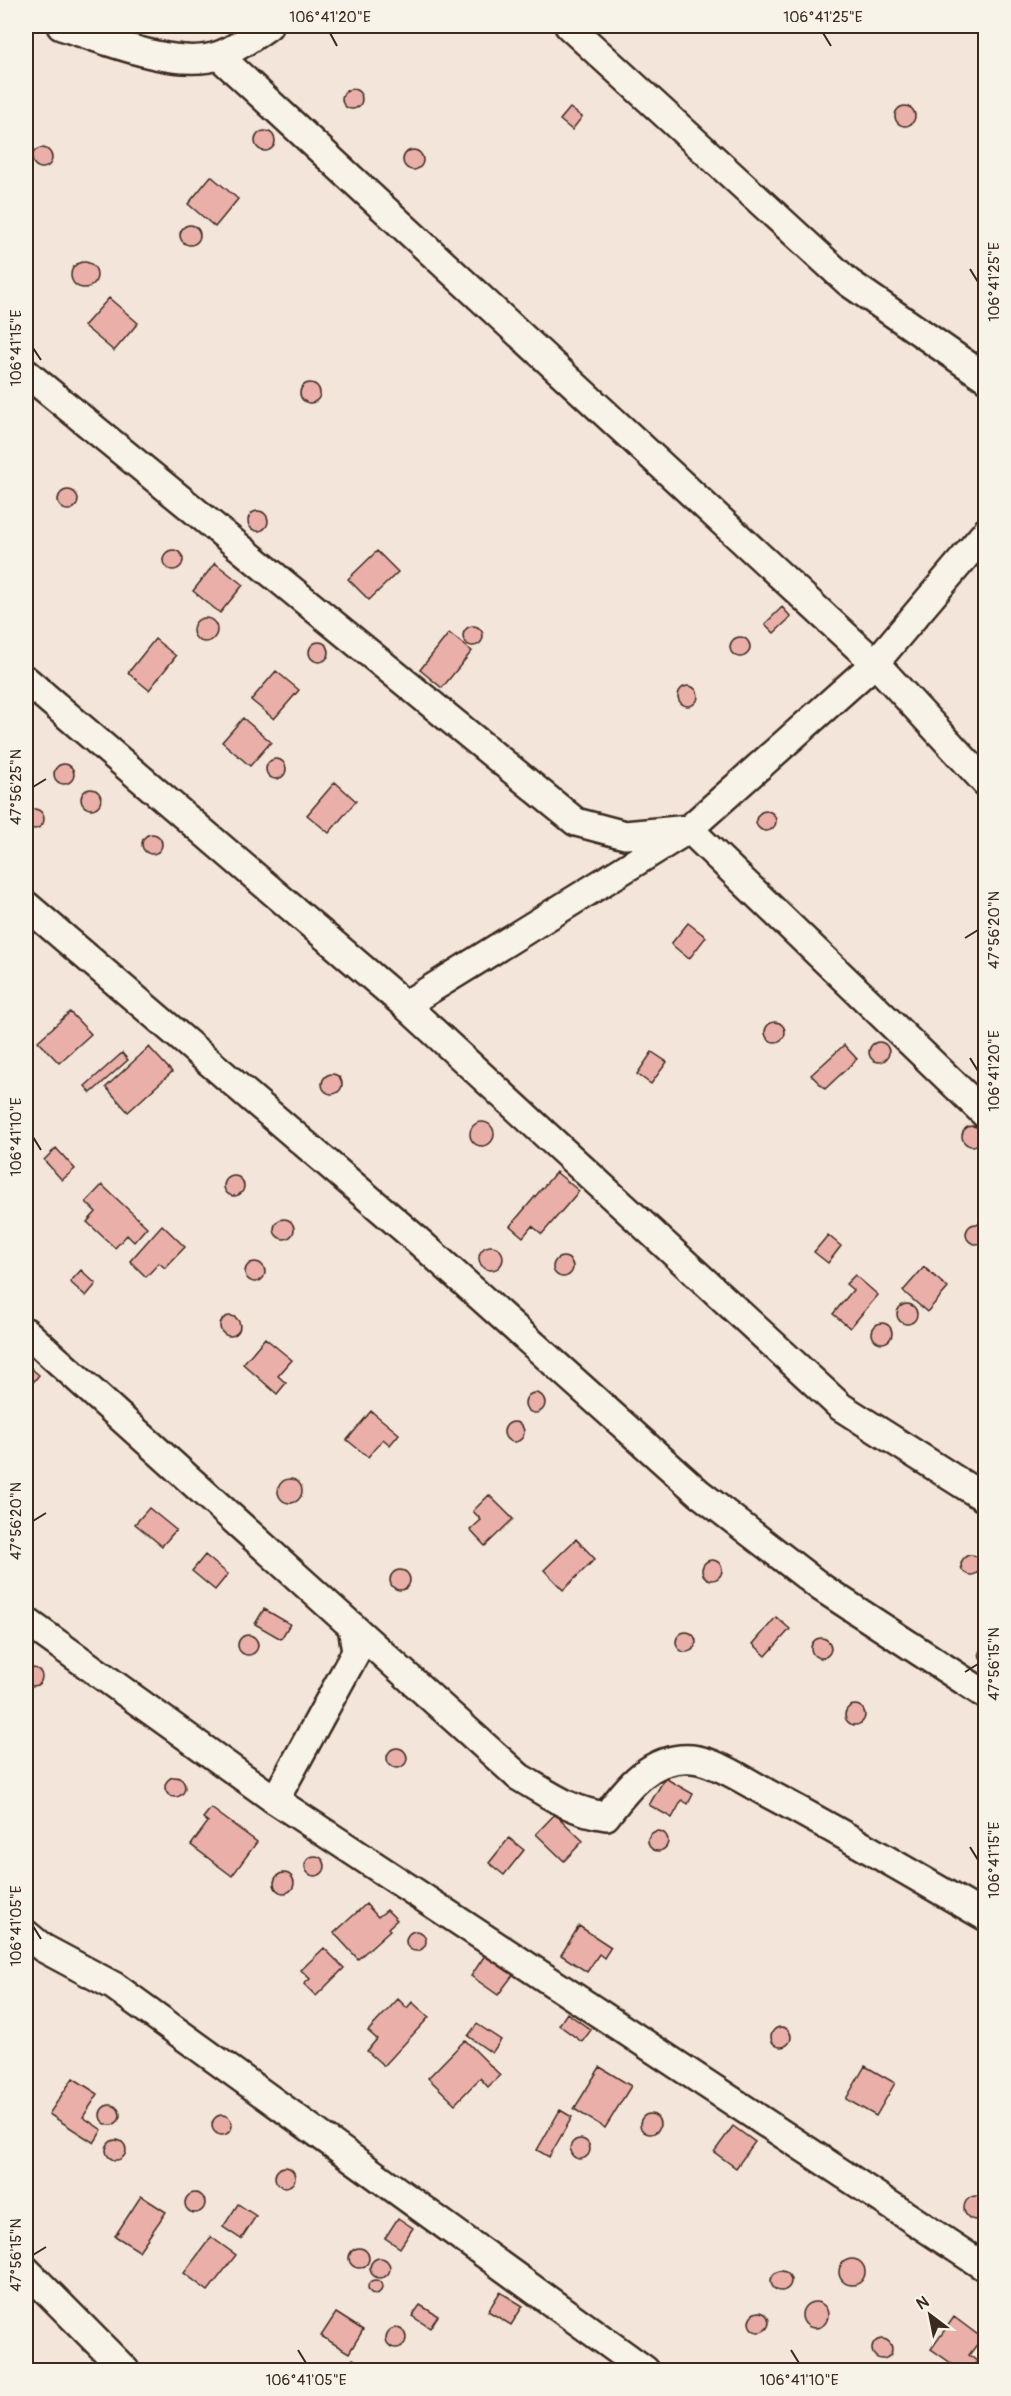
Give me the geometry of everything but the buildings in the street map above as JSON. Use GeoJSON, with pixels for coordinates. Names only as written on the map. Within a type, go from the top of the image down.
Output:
{"type":"FeatureCollection","features":[{"type":"Feature","properties":{"kind":"street"},"geometry":{"type":"LineString","coordinates":[[61,26],[150,55],[185,58],[219,56],[268,26]]}},
{"type":"Feature","properties":{"kind":"street"},"geometry":{"type":"LineString","coordinates":[[569,26],[848,282],[986,378]]}},
{"type":"Feature","properties":{"kind":"street"},"geometry":{"type":"LineString","coordinates":[[219,56],[875,663],[986,783]]}},
{"type":"Feature","properties":{"kind":"street"},"geometry":{"type":"LineString","coordinates":[[26,373],[576,822],[625,835],[689,829],[986,1115]]}},
{"type":"Feature","properties":{"kind":"street"},"geometry":{"type":"LineString","coordinates":[[405,1005],[689,829],[875,663],[986,532]]}},
{"type":"Feature","properties":{"kind":"street"},"geometry":{"type":"LineString","coordinates":[[26,680],[405,1005],[841,1407],[986,1499]]}},
{"type":"Feature","properties":{"kind":"street"},"geometry":{"type":"LineString","coordinates":[[26,905],[416,1239],[699,1493],[822,1588],[986,1695]]}},
{"type":"Feature","properties":{"kind":"street"},"geometry":{"type":"LineString","coordinates":[[26,1332],[519,1777],[581,1813],[606,1816],[635,1778],[663,1762],[693,1759],[728,1772],[814,1818],[986,1917]]}},
{"type":"Feature","properties":{"kind":"street"},"geometry":{"type":"LineString","coordinates":[[26,1621],[275,1800],[986,2268]]}},
{"type":"Feature","properties":{"kind":"street"},"geometry":{"type":"LineString","coordinates":[[275,1800],[356,1652],[352,1626]]}},
{"type":"Feature","properties":{"kind":"street"},"geometry":{"type":"LineString","coordinates":[[26,1934],[43,1948],[114,1986],[645,2370]]}},
{"type":"Feature","properties":{"kind":"street"},"geometry":{"type":"LineString","coordinates":[[26,2270],[125,2370]]}}]}
